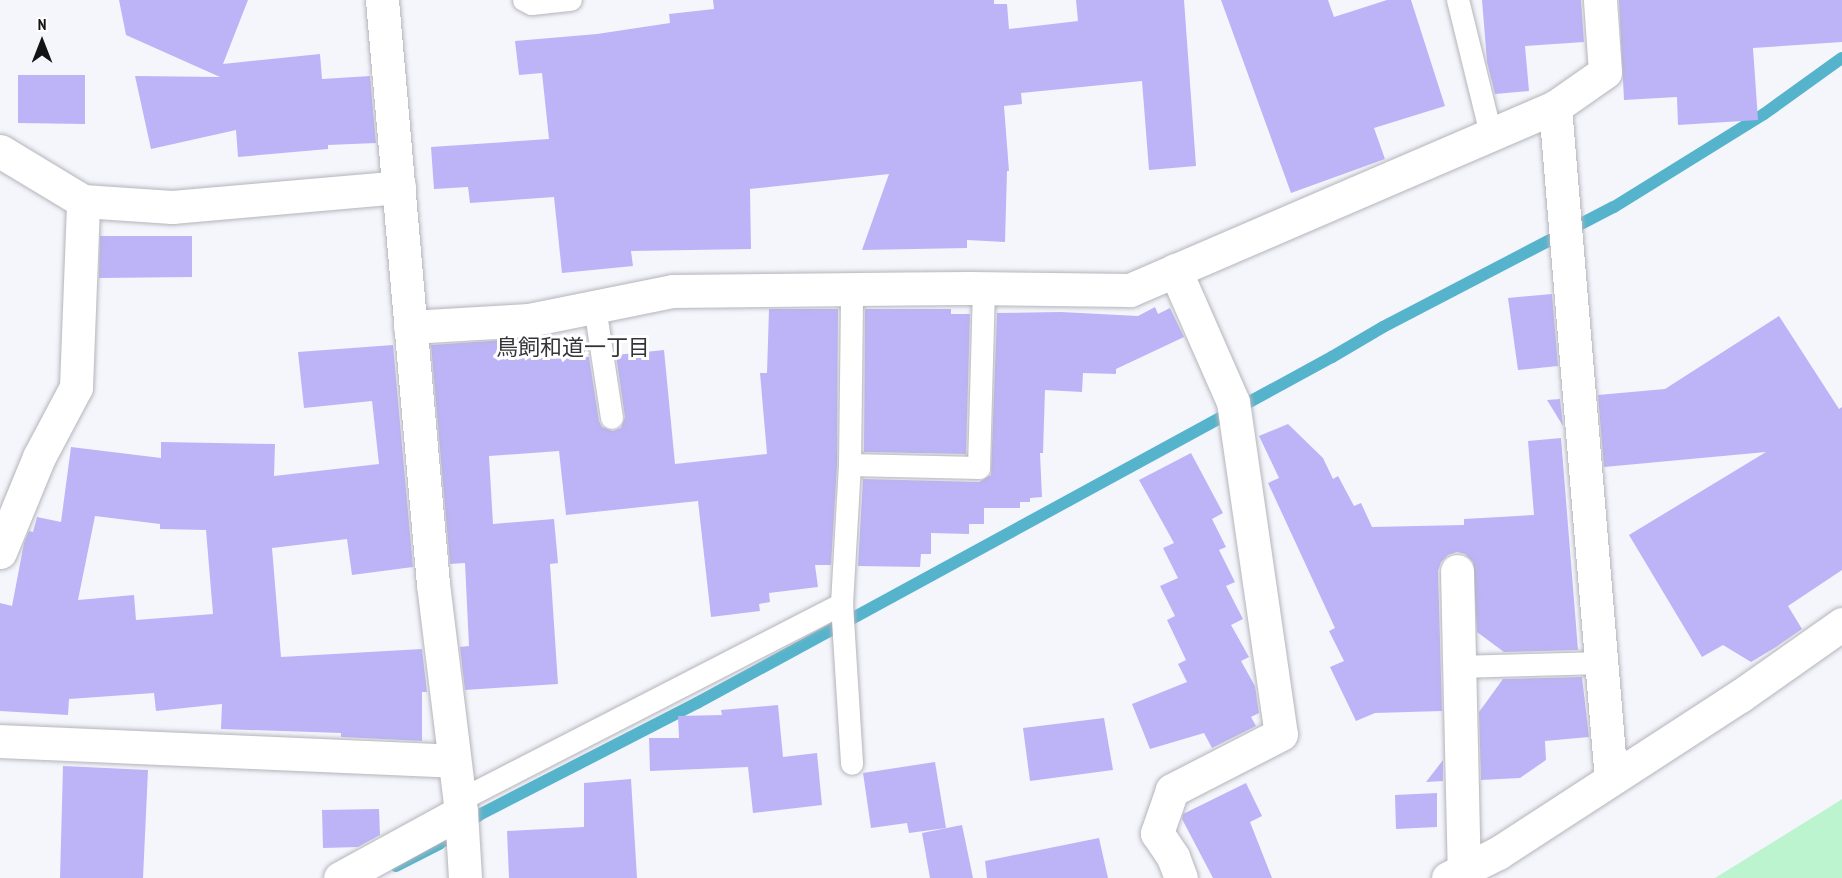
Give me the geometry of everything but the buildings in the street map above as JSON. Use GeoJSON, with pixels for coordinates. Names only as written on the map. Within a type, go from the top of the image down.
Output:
{"type":"FeatureCollection","features":[{"type":"Feature","properties":{"kind":"street"},"geometry":{"type":"LineString","coordinates":[[410,327],[530,320],[673,291],[984,288],[1130,290],[1555,107],[1605,72],[1600,0]]}},
{"type":"Feature","properties":{"kind":"street"},"geometry":{"type":"LineString","coordinates":[[385,1],[410,327],[433,584],[460,807],[465,878]]}},
{"type":"Feature","properties":{"kind":"street"},"geometry":{"type":"LineString","coordinates":[[1555,107],[1611,779]]}},
{"type":"Feature","properties":{"kind":"street"},"geometry":{"type":"LineString","coordinates":[[0,151],[83,201],[172,207],[399,187]]}},
{"type":"Feature","properties":{"kind":"street"},"geometry":{"type":"LineString","coordinates":[[0,552],[39,456],[76,387],[83,201]]}},
{"type":"Feature","properties":{"kind":"street"},"geometry":{"type":"LineString","coordinates":[[1175,270],[1237,417],[1281,734],[1172,790],[1157,834],[1173,857],[1181,878]]}},
{"type":"Feature","properties":{"kind":"street"},"geometry":{"type":"LineString","coordinates":[[1457,572],[1459,667],[1456,874],[1498,853],[1740,696],[1842,624]]}},
{"type":"Feature","properties":{"kind":"street"},"geometry":{"type":"LineString","coordinates":[[0,741],[454,761]]}},
{"type":"Feature","properties":{"kind":"street"},"geometry":{"type":"LineString","coordinates":[[340,878],[460,807]]}},
{"type":"Feature","properties":{"kind":"lane"},"geometry":{"type":"LineString","coordinates":[[524,0],[532,4],[571,0]]}},
{"type":"Feature","properties":{"kind":"lane"},"geometry":{"type":"LineString","coordinates":[[1458,0],[1491,134]]}},
{"type":"Feature","properties":{"kind":"lane"},"geometry":{"type":"LineString","coordinates":[[850,465],[979,468],[984,288]]}},
{"type":"Feature","properties":{"kind":"lane"},"geometry":{"type":"LineString","coordinates":[[852,289],[850,465],[842,604],[852,764]]}},
{"type":"Feature","properties":{"kind":"lane"},"geometry":{"type":"LineString","coordinates":[[596,307],[612,418]]}},
{"type":"Feature","properties":{"kind":"lane"},"geometry":{"type":"LineString","coordinates":[[460,807],[842,604]]}},
{"type":"Feature","properties":{"kind":"lane"},"geometry":{"type":"LineString","coordinates":[[1459,667],[1601,663]]}},
{"type":"Feature","properties":{"kind":"green space"},"geometry":{"type":"Polygon","coordinates":[[[1842,799],[1842,878],[1715,878],[1836,803],[1842,799]]]}},
{"type":"Feature","properties":{"kind":"waterway"},"geometry":{"type":"LineString","coordinates":[[396,866],[439,844],[479,815],[697,703],[1383,327],[1614,207],[1764,114],[1842,58]]}},
{"type":"Feature","properties":{"kind":"district","name":"鳥飼和道一丁目"},"geometry":{"type":"Point","coordinates":[573,348]}}]}
